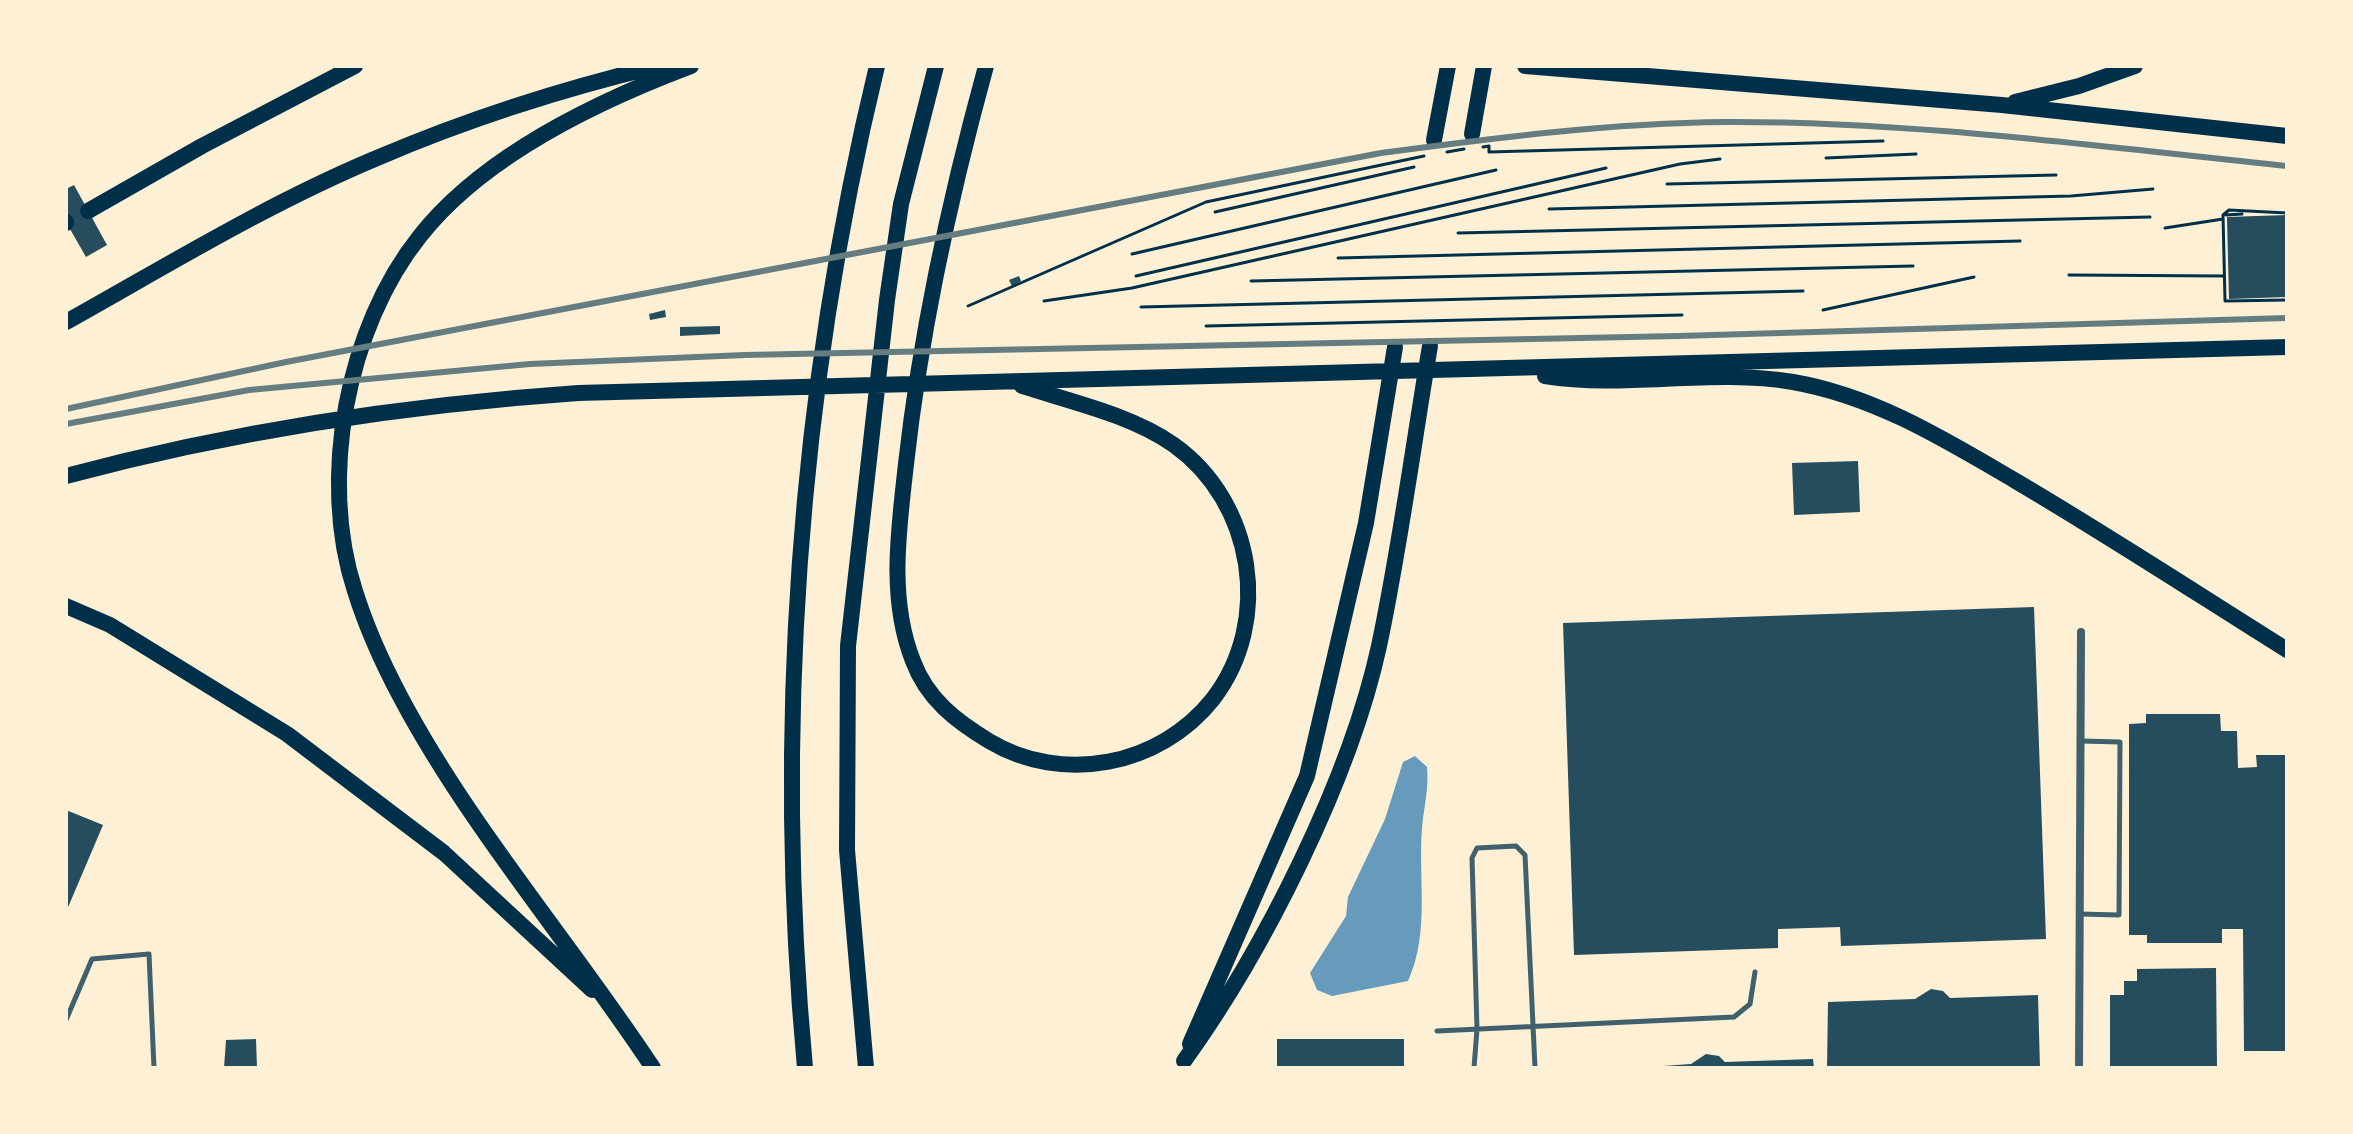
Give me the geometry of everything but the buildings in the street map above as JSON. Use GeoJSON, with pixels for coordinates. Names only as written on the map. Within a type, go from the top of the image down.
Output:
{"type":"FeatureCollection","features":[{"type":"Feature","properties":{"kind":"highway"},"geometry":{"type":"LineString","coordinates":[[88,211],[202,146],[355,66]]}},
{"type":"Feature","properties":{"kind":"highway"},"geometry":{"type":"LineString","coordinates":[[66,322],[243,223],[375,158],[535,99],[658,66]]}},
{"type":"Feature","properties":{"kind":"highway"},"geometry":{"type":"LineString","coordinates":[[653,1068],[467,803],[400,696],[354,590],[342,522],[339,476],[343,428],[354,369],[369,325],[396,268],[413,245],[467,190],[519,151],[592,109],[691,66]]}},
{"type":"Feature","properties":{"kind":"highway"},"geometry":{"type":"LineString","coordinates":[[805,1068],[794,917],[791,799],[794,649],[810,448],[830,300],[877,66]]}},
{"type":"Feature","properties":{"kind":"highway"},"geometry":{"type":"LineString","coordinates":[[866,1068],[847,850],[848,646],[901,204],[936,66]]}},
{"type":"Feature","properties":{"kind":"highway"},"geometry":{"type":"LineString","coordinates":[[986,66],[951,194],[913,400],[898,537],[897,592],[912,659],[925,687],[950,716],[1017,758],[1063,767],[1113,762],[1156,745],[1179,730],[1214,698],[1233,664],[1250,601],[1243,543],[1217,489],[1173,445],[1104,412],[1010,381]]}},
{"type":"Feature","properties":{"kind":"highway"},"geometry":{"type":"LineString","coordinates":[[1435,149],[1448,66]]}},
{"type":"Feature","properties":{"kind":"highway"},"geometry":{"type":"LineString","coordinates":[[1472,134],[1484,66]]}},
{"type":"Feature","properties":{"kind":"highway"},"geometry":{"type":"LineString","coordinates":[[1525,66],[2002,105],[2287,136]]}},
{"type":"Feature","properties":{"kind":"highway"},"geometry":{"type":"LineString","coordinates":[[2002,105],[2079,86],[2135,66]]}},
{"type":"Feature","properties":{"kind":"highway"},"geometry":{"type":"LineString","coordinates":[[1183,1065],[1214,1020],[1324,813],[1348,746],[1378,648],[1430,346]]}},
{"type":"Feature","properties":{"kind":"highway"},"geometry":{"type":"LineString","coordinates":[[1183,1065],[1201,1014],[1307,776],[1366,523],[1395,347]]}},
{"type":"Feature","properties":{"kind":"highway"},"geometry":{"type":"LineString","coordinates":[[66,476],[241,435],[378,413],[551,395],[2287,347]]}},
{"type":"Feature","properties":{"kind":"highway"},"geometry":{"type":"LineString","coordinates":[[1508,369],[1576,381],[1737,377],[1780,381],[1875,404],[1935,434],[2052,502],[2287,650]]}},
{"type":"Feature","properties":{"kind":"highway"},"geometry":{"type":"LineString","coordinates":[[66,606],[110,625],[287,734],[444,853],[618,1015]]}},
{"type":"Feature","properties":{"kind":"street"},"geometry":{"type":"LineString","coordinates":[[2079,1068],[2081,632]]}},
{"type":"Feature","properties":{"kind":"lane"},"geometry":{"type":"LineString","coordinates":[[2080,914],[2119,915],[2120,742],[2081,741]]}},
{"type":"Feature","properties":{"kind":"lane"},"geometry":{"type":"LineString","coordinates":[[1474,1068],[1477,1029],[1472,858],[1477,848],[1516,846],[1525,855],[1535,1068]]}},
{"type":"Feature","properties":{"kind":"lane"},"geometry":{"type":"LineString","coordinates":[[66,1020],[92,959],[149,954],[154,1068]]}},
{"type":"Feature","properties":{"kind":"lane"},"geometry":{"type":"LineString","coordinates":[[1437,1031],[1734,1017],[1750,1004],[1755,972]]}},
{"type":"Feature","properties":{"kind":"path"},"geometry":{"type":"LineString","coordinates":[[968,306],[1206,202],[1435,149],[1489,146],[1489,152],[1883,141]]}},
{"type":"Feature","properties":{"kind":"path"},"geometry":{"type":"LineString","coordinates":[[1826,158],[1916,154]]}},
{"type":"Feature","properties":{"kind":"path"},"geometry":{"type":"LineString","coordinates":[[1044,301],[1132,288],[1680,164],[1720,159]]}},
{"type":"Feature","properties":{"kind":"path"},"geometry":{"type":"LineString","coordinates":[[1215,212],[1414,167]]}},
{"type":"Feature","properties":{"kind":"path"},"geometry":{"type":"LineString","coordinates":[[1136,276],[1606,168]]}},
{"type":"Feature","properties":{"kind":"path"},"geometry":{"type":"LineString","coordinates":[[1132,254],[1496,170]]}},
{"type":"Feature","properties":{"kind":"path"},"geometry":{"type":"LineString","coordinates":[[1667,184],[2056,175]]}},
{"type":"Feature","properties":{"kind":"path"},"geometry":{"type":"LineString","coordinates":[[1549,209],[2071,196],[2153,189]]}},
{"type":"Feature","properties":{"kind":"path"},"geometry":{"type":"LineString","coordinates":[[2287,213],[2229,210],[2223,217],[2225,301],[2287,300]]}},
{"type":"Feature","properties":{"kind":"path"},"geometry":{"type":"LineString","coordinates":[[2165,228],[2242,214]]}},
{"type":"Feature","properties":{"kind":"path"},"geometry":{"type":"LineString","coordinates":[[1458,233],[2150,217]]}},
{"type":"Feature","properties":{"kind":"path"},"geometry":{"type":"LineString","coordinates":[[1338,258],[2020,241]]}},
{"type":"Feature","properties":{"kind":"path"},"geometry":{"type":"LineString","coordinates":[[1251,281],[1913,266]]}},
{"type":"Feature","properties":{"kind":"path"},"geometry":{"type":"LineString","coordinates":[[2069,275],[2224,276]]}},
{"type":"Feature","properties":{"kind":"path"},"geometry":{"type":"LineString","coordinates":[[1823,310],[1974,277]]}},
{"type":"Feature","properties":{"kind":"path"},"geometry":{"type":"LineString","coordinates":[[1141,307],[1803,291]]}},
{"type":"Feature","properties":{"kind":"path"},"geometry":{"type":"LineString","coordinates":[[1206,326],[1682,315]]}},
{"type":"Feature","properties":{"kind":"water"},"geometry":{"type":"Polygon","coordinates":[[[1415,756],[1427,767],[1427,790],[1421,848],[1421,925],[1415,963],[1408,981],[1332,996],[1317,990],[1310,973],[1346,916],[1348,897],[1385,819],[1403,762],[1415,756]]]}},
{"type":"Feature","properties":{"kind":"railway"},"geometry":{"type":"LineString","coordinates":[[66,409],[286,362],[1381,153],[1509,137],[1682,123],[1795,123],[2006,136],[2287,166]]}},
{"type":"Feature","properties":{"kind":"railway"},"geometry":{"type":"LineString","coordinates":[[66,424],[249,390],[530,364],[745,355],[1679,336],[2287,318]]}}]}
